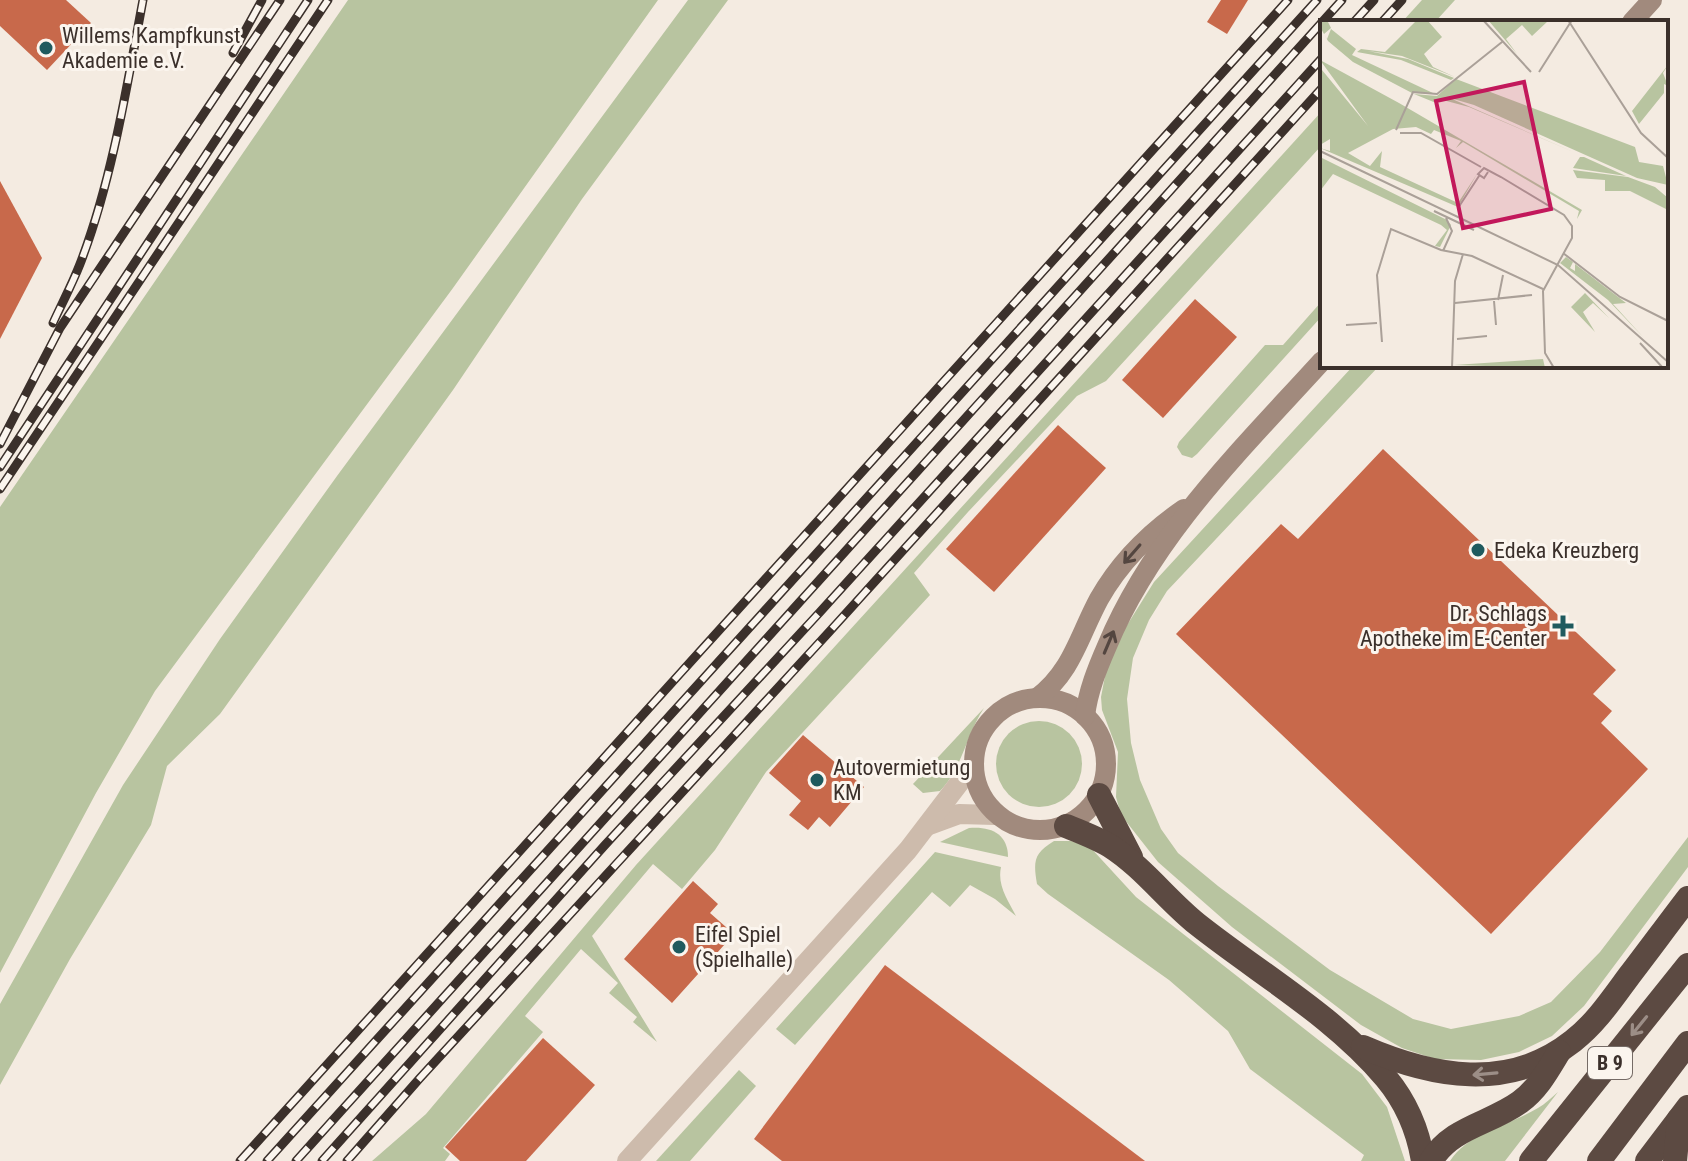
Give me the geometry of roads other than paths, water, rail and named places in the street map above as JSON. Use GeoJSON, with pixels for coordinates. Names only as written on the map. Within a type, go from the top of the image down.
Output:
{"type":"FeatureCollection","features":[{"type":"Feature","properties":{"kind":"highway"},"geometry":{"type":"LineString","coordinates":[[1099,795],[1136,866]]}},
{"type":"Feature","properties":{"kind":"highway"},"geometry":{"type":"LineString","coordinates":[[1066,826],[1110,847],[1136,866],[1195,922],[1354,1043],[1387,1079],[1405,1106],[1423,1161]]}},
{"type":"Feature","properties":{"kind":"highway"},"geometry":{"type":"LineString","coordinates":[[1354,1043],[1406,1065],[1457,1075],[1510,1071],[1559,1052],[1600,1014],[1688,898]]}},
{"type":"Feature","properties":{"kind":"highway","name":"B 9"},"geometry":{"type":"LineString","coordinates":[[1531,1161],[1688,965]]}},
{"type":"Feature","properties":{"kind":"highway","name":"B 9"},"geometry":{"type":"LineString","coordinates":[[1599,1161],[1688,1043]]}},
{"type":"Feature","properties":{"kind":"highway"},"geometry":{"type":"LineString","coordinates":[[1431,1161],[1450,1138],[1504,1112],[1530,1094],[1559,1052]]}},
{"type":"Feature","properties":{"kind":"highway"},"geometry":{"type":"LineString","coordinates":[[1647,1161],[1683,1113]]}},
{"type":"Feature","properties":{"kind":"highway"},"geometry":{"type":"LineString","coordinates":[[1675,1161],[1683,1113]]}},
{"type":"Feature","properties":{"kind":"street"},"geometry":{"type":"LineString","coordinates":[[1634,20],[1652,0]]}},
{"type":"Feature","properties":{"kind":"street"},"geometry":{"type":"LineString","coordinates":[[1085,716],[1091,684],[1140,579],[1192,504],[1320,363]]}},
{"type":"Feature","properties":{"kind":"street"},"geometry":{"type":"LineString","coordinates":[[1037,698],[1059,680],[1116,572],[1161,524],[1192,504]]}},
{"type":"Feature","properties":{"kind":"street"},"geometry":{"type":"LineString","coordinates":[[627,1161],[929,825],[973,765],[978,740],[991,719],[1012,704],[1037,698],[1063,702],[1094,726],[1105,753],[1104,781],[1090,808],[1066,826],[1053,830],[1025,829],[995,815],[959,814],[929,825]]}},
{"type":"Feature","properties":{"kind":"street"},"geometry":{"type":"LineString","coordinates":[[973,765],[982,797],[995,815]]}},
{"type":"Feature","properties":{"kind":"railway"},"geometry":{"type":"LineString","coordinates":[[53,323],[80,265],[103,194],[143,0]]}},
{"type":"Feature","properties":{"kind":"railway"},"geometry":{"type":"LineString","coordinates":[[233,53],[262,0]]}},
{"type":"Feature","properties":{"kind":"railway"},"geometry":{"type":"LineString","coordinates":[[0,444],[60,328],[280,0]]}},
{"type":"Feature","properties":{"kind":"railway"},"geometry":{"type":"LineString","coordinates":[[0,467],[308,0]]}},
{"type":"Feature","properties":{"kind":"railway"},"geometry":{"type":"LineString","coordinates":[[0,489],[328,0]]}},
{"type":"Feature","properties":{"kind":"railway"},"geometry":{"type":"LineString","coordinates":[[240,1161],[1288,0]]}},
{"type":"Feature","properties":{"kind":"railway"},"geometry":{"type":"LineString","coordinates":[[267,1161],[1317,0]]}},
{"type":"Feature","properties":{"kind":"railway"},"geometry":{"type":"LineString","coordinates":[[1324,20],[1342,0]]}},
{"type":"Feature","properties":{"kind":"railway"},"geometry":{"type":"LineString","coordinates":[[1356,20],[1374,0]]}},
{"type":"Feature","properties":{"kind":"railway"},"geometry":{"type":"LineString","coordinates":[[1384,20],[1402,0]]}},
{"type":"Feature","properties":{"kind":"railway"},"geometry":{"type":"LineString","coordinates":[[296,1161],[1320,24]]}},
{"type":"Feature","properties":{"kind":"railway"},"geometry":{"type":"LineString","coordinates":[[322,1161],[605,845],[1320,60]]}},
{"type":"Feature","properties":{"kind":"railway"},"geometry":{"type":"LineString","coordinates":[[347,1161],[1320,90]]}},
{"type":"Feature","properties":{"kind":"place","name":"Willems Kampfkunst Akademie e.V."},"geometry":{"type":"Point","coordinates":[46,48]}},
{"type":"Feature","properties":{"kind":"place","name":"Edeka Kreuzberg"},"geometry":{"type":"Point","coordinates":[1478,550]}},
{"type":"Feature","properties":{"kind":"place","name":"Dr. Schlags Apotheke im E-Center"},"geometry":{"type":"Point","coordinates":[1563,626]}},
{"type":"Feature","properties":{"kind":"place","name":"Autovermietung KM"},"geometry":{"type":"Point","coordinates":[817,780]}},
{"type":"Feature","properties":{"kind":"place","name":"Eifel Spiel (Spielhalle)"},"geometry":{"type":"Point","coordinates":[679,947]}}]}
